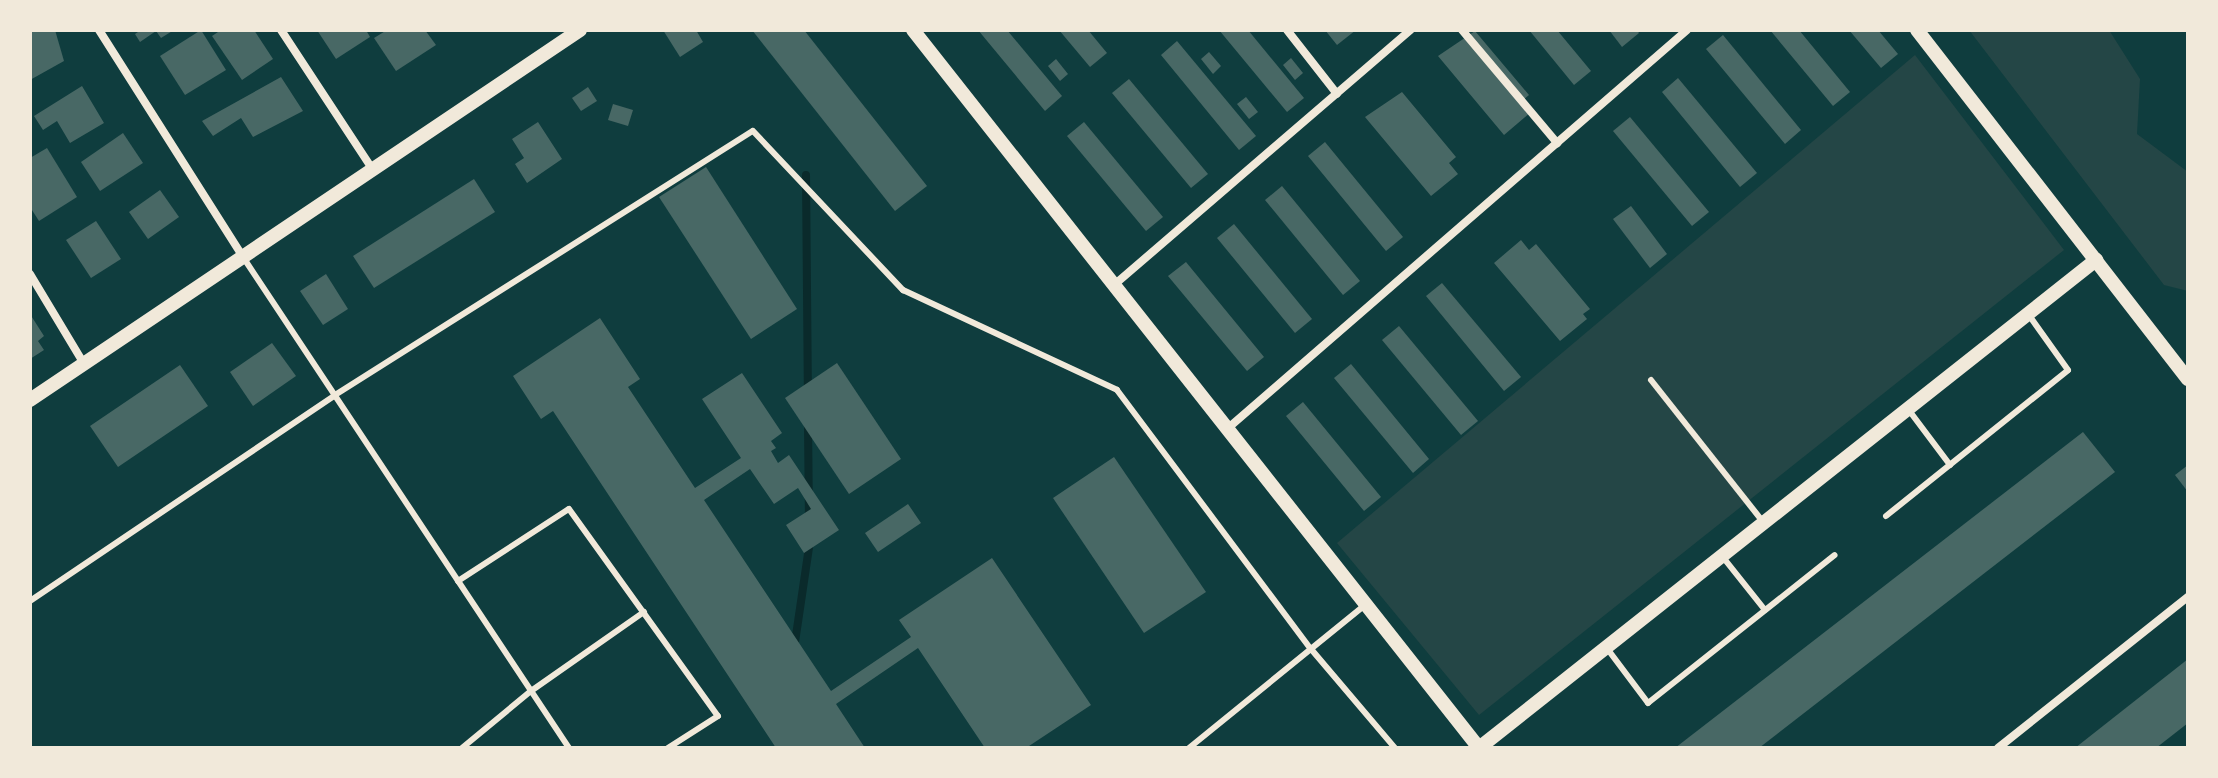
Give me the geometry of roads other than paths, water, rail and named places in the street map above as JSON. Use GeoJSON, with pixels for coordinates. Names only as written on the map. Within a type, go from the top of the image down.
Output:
{"type":"FeatureCollection","features":[{"type":"Feature","properties":{"kind":"street"},"geometry":{"type":"LineString","coordinates":[[99,30],[243,257]]}},
{"type":"Feature","properties":{"kind":"street"},"geometry":{"type":"LineString","coordinates":[[281,30],[373,170]]}},
{"type":"Feature","properties":{"kind":"street"},"geometry":{"type":"LineString","coordinates":[[1287,30],[1337,94]]}},
{"type":"Feature","properties":{"kind":"street"},"geometry":{"type":"LineString","coordinates":[[1114,285],[1410,30]]}},
{"type":"Feature","properties":{"kind":"street"},"geometry":{"type":"LineString","coordinates":[[1462,30],[1557,143]]}},
{"type":"Feature","properties":{"kind":"street"},"geometry":{"type":"LineString","coordinates":[[1227,429],[1687,30]]}},
{"type":"Feature","properties":{"kind":"street"},"geometry":{"type":"LineString","coordinates":[[1917,30],[2188,379]]}},
{"type":"Feature","properties":{"kind":"street"},"geometry":{"type":"LineString","coordinates":[[30,400],[373,170],[571,32]]}},
{"type":"Feature","properties":{"kind":"street"},"geometry":{"type":"LineString","coordinates":[[918,32],[1479,748],[2096,260]]}},
{"type":"Feature","properties":{"kind":"street"},"geometry":{"type":"LineString","coordinates":[[30,274],[84,364]]}},
{"type":"Feature","properties":{"kind":"street"},"geometry":{"type":"LineString","coordinates":[[1998,748],[2188,597]]}},
{"type":"Feature","properties":{"kind":"lane"},"geometry":{"type":"LineString","coordinates":[[30,601],[335,395],[753,131],[903,290],[1117,390],[1311,649],[1395,748]]}},
{"type":"Feature","properties":{"kind":"lane"},"geometry":{"type":"LineString","coordinates":[[243,257],[569,748]]}},
{"type":"Feature","properties":{"kind":"lane"},"geometry":{"type":"LineString","coordinates":[[1886,516],[2068,370],[2028,314]]}},
{"type":"Feature","properties":{"kind":"lane"},"geometry":{"type":"LineString","coordinates":[[1651,380],[1764,523]]}},
{"type":"Feature","properties":{"kind":"lane"},"geometry":{"type":"LineString","coordinates":[[1908,409],[1950,465]]}},
{"type":"Feature","properties":{"kind":"lane"},"geometry":{"type":"LineString","coordinates":[[458,581],[569,509],[718,716],[668,748]]}},
{"type":"Feature","properties":{"kind":"lane"},"geometry":{"type":"LineString","coordinates":[[1606,647],[1648,703],[1835,555]]}},
{"type":"Feature","properties":{"kind":"lane"},"geometry":{"type":"LineString","coordinates":[[1722,556],[1765,610]]}},
{"type":"Feature","properties":{"kind":"lane"},"geometry":{"type":"LineString","coordinates":[[1189,748],[1365,605]]}},
{"type":"Feature","properties":{"kind":"lane"},"geometry":{"type":"LineString","coordinates":[[462,748],[531,691],[644,612]]}},
{"type":"Feature","properties":{"kind":"waterway"},"geometry":{"type":"LineString","coordinates":[[806,175],[808,394]]}},
{"type":"Feature","properties":{"kind":"waterway"},"geometry":{"type":"LineString","coordinates":[[808,424],[809,518]]}},
{"type":"Feature","properties":{"kind":"waterway"},"geometry":{"type":"LineString","coordinates":[[794,649],[810,540]]}}]}
